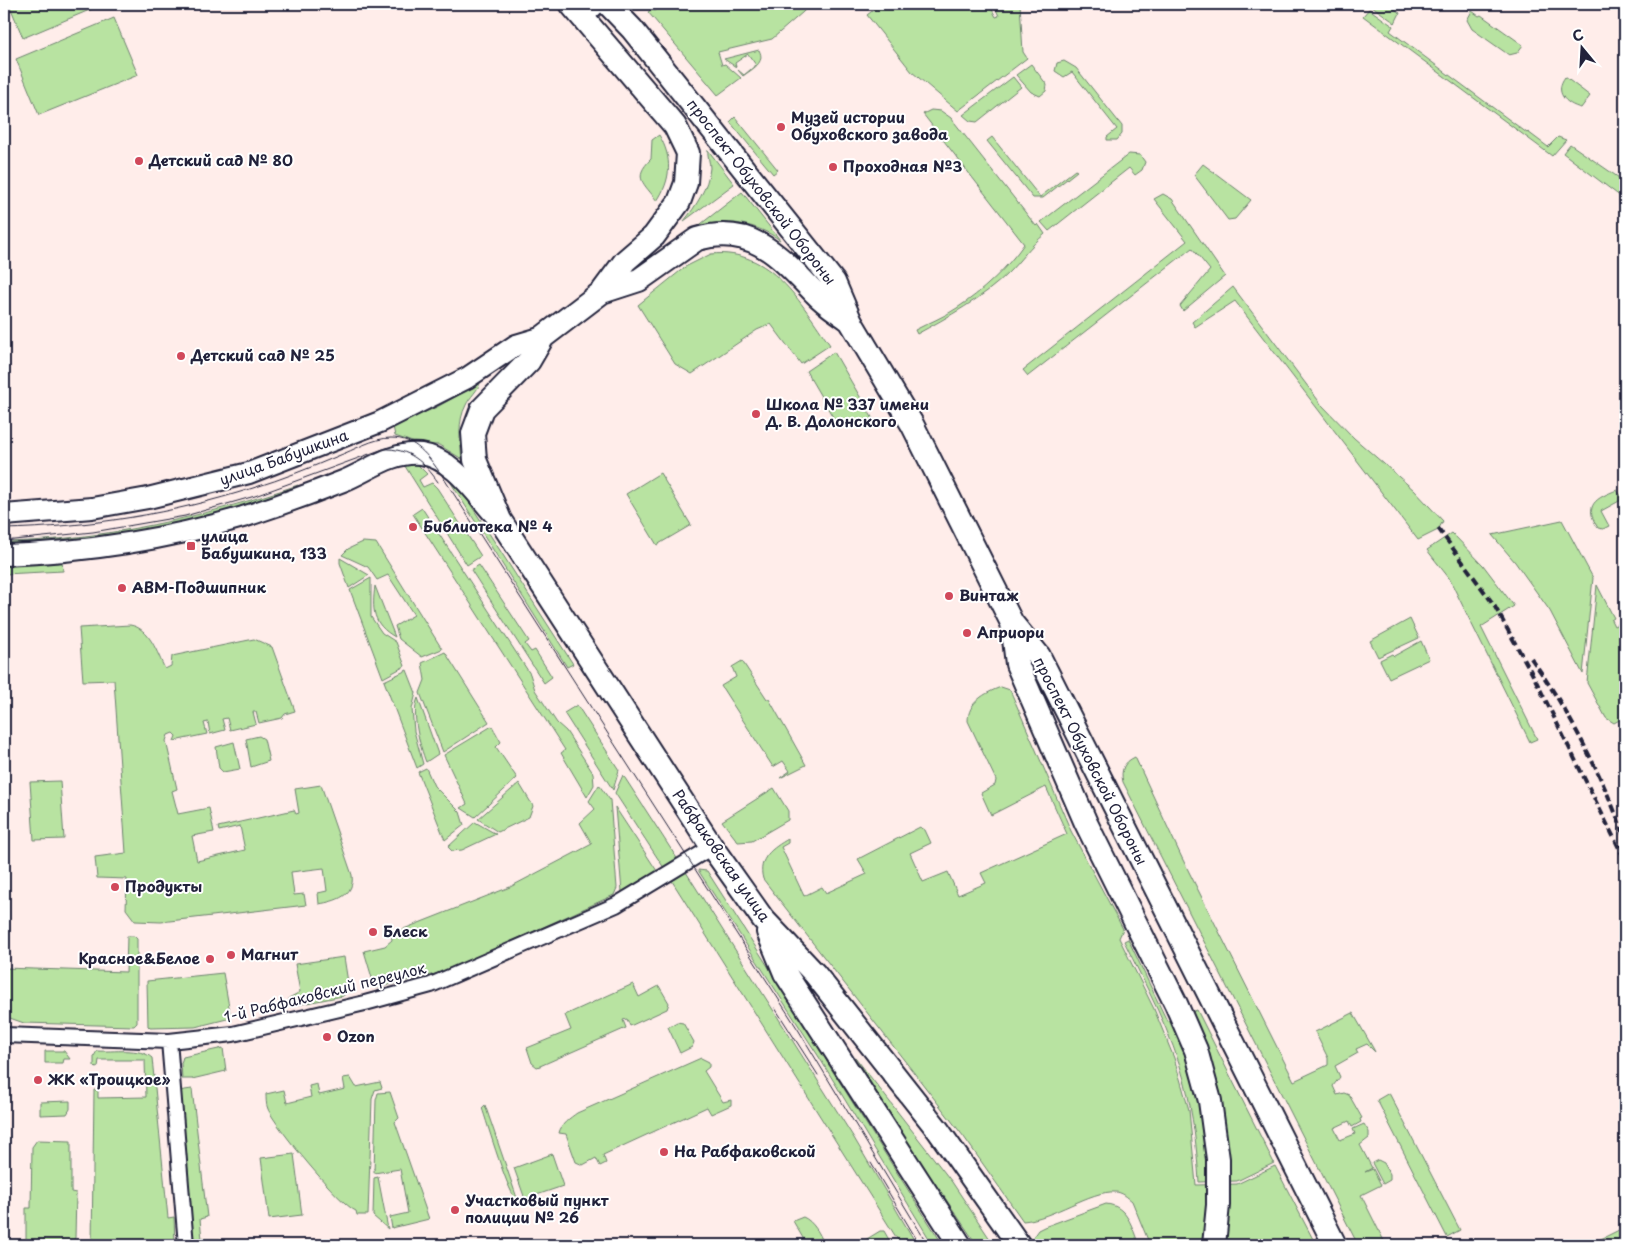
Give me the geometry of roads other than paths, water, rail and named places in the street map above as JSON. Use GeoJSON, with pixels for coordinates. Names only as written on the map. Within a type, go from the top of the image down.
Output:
{"type":"FeatureCollection","features":[{"type":"Feature","properties":{"kind":"main road","name":"проспект Обуховской Обороны"},"geometry":{"type":"LineString","coordinates":[[608,4],[632,29],[834,282],[851,322],[912,424],[1012,623],[1039,656],[1335,1245]]}},
{"type":"Feature","properties":{"kind":"main road","name":"проспект Обуховской Обороны"},"geometry":{"type":"LineString","coordinates":[[586,9],[683,140],[688,153],[686,183]]}},
{"type":"Feature","properties":{"kind":"main road","name":"улица Бабушкина"},"geometry":{"type":"LineString","coordinates":[[4,515],[92,508],[157,496],[250,473],[380,422],[467,378],[516,345],[543,337],[602,292],[625,261],[654,236],[668,220],[679,202],[686,183]]}},
{"type":"Feature","properties":{"kind":"main road","name":"улица Бабушкина"},"geometry":{"type":"LineString","coordinates":[[602,292],[639,280],[697,239],[731,236],[753,241],[778,254],[816,295],[851,322]]}},
{"type":"Feature","properties":{"kind":"main road","name":"улица Бабушкина"},"geometry":{"type":"LineString","coordinates":[[475,460],[473,433],[479,413],[529,362],[543,337]]}},
{"type":"Feature","properties":{"kind":"main road","name":"Рабфаковская улица"},"geometry":{"type":"LineString","coordinates":[[4,555],[93,549],[188,532],[306,496],[384,461],[409,454],[428,455],[439,459],[467,483],[500,520],[712,847],[763,919],[815,974],[938,1130],[1019,1245]]}},
{"type":"Feature","properties":{"kind":"main road","name":"Рабфаковская улица"},"geometry":{"type":"LineString","coordinates":[[475,460],[500,520]]}},
{"type":"Feature","properties":{"kind":"main road"},"geometry":{"type":"LineString","coordinates":[[1012,623],[1017,664],[1086,823],[1176,1004],[1196,1050],[1210,1101],[1218,1159],[1218,1205],[1214,1245]]}},
{"type":"Feature","properties":{"kind":"main road"},"geometry":{"type":"LineString","coordinates":[[763,919],[785,973],[960,1245]]}},
{"type":"Feature","properties":{"kind":"street","name":"1-й Рабфаковский переулок"},"geometry":{"type":"LineString","coordinates":[[4,1035],[168,1041],[262,1028],[431,985],[616,905],[712,847]]}},
{"type":"Feature","properties":{"kind":"street"},"geometry":{"type":"LineString","coordinates":[[168,1041],[186,1245]]}},
{"type":"Feature","properties":{"kind":"tram line"},"geometry":{"type":"LineString","coordinates":[[4,529],[99,522],[130,518],[192,505],[275,481],[371,442],[384,439],[391,438],[408,441],[420,449],[441,474],[799,1031],[928,1245]]}},
{"type":"Feature","properties":{"kind":"tram line"},"geometry":{"type":"LineString","coordinates":[[4,541],[93,532],[185,516],[255,496],[383,449],[401,451],[415,458],[427,468],[438,482]]}},
{"type":"Feature","properties":{"kind":"tram line"},"geometry":{"type":"LineString","coordinates":[[775,1008],[818,1075]]}},
{"type":"Feature","properties":{"kind":"tram line"},"geometry":{"type":"LineString","coordinates":[[871,1163],[920,1245]]}},
{"type":"Feature","properties":{"kind":"railway"},"geometry":{"type":"LineString","coordinates":[[1438,528],[1494,605],[1534,677],[1625,860]]}},
{"type":"Feature","properties":{"kind":"railway"},"geometry":{"type":"LineString","coordinates":[[1531,658],[1559,700],[1584,745],[1606,791],[1625,838]]}},
{"type":"Feature","properties":{"kind":"place","name":"Музей истории Обуховского завода"},"geometry":{"type":"Point","coordinates":[781,127]}},
{"type":"Feature","properties":{"kind":"place","name":"Детский сад № 80"},"geometry":{"type":"Point","coordinates":[139,161]}},
{"type":"Feature","properties":{"kind":"place","name":"Проходная №3"},"geometry":{"type":"Point","coordinates":[833,167]}},
{"type":"Feature","properties":{"kind":"place","name":"Детский сад № 25"},"geometry":{"type":"Point","coordinates":[181,356]}},
{"type":"Feature","properties":{"kind":"place","name":"Школа № 337 имени Д. В. Долонского"},"geometry":{"type":"Point","coordinates":[756,414]}},
{"type":"Feature","properties":{"kind":"place","name":"Библиотека № 4"},"geometry":{"type":"Point","coordinates":[413,527]}},
{"type":"Feature","properties":{"kind":"place","name":"улица Бабушкина, 133"},"geometry":{"type":"Point","coordinates":[191,546]}},
{"type":"Feature","properties":{"kind":"place","name":"АВМ-Подшипник"},"geometry":{"type":"Point","coordinates":[122,588]}},
{"type":"Feature","properties":{"kind":"place","name":"Винтаж"},"geometry":{"type":"Point","coordinates":[949,596]}},
{"type":"Feature","properties":{"kind":"place","name":"Априори"},"geometry":{"type":"Point","coordinates":[967,633]}},
{"type":"Feature","properties":{"kind":"place","name":"Продукты"},"geometry":{"type":"Point","coordinates":[115,887]}},
{"type":"Feature","properties":{"kind":"place","name":"Блеск"},"geometry":{"type":"Point","coordinates":[373,932]}},
{"type":"Feature","properties":{"kind":"place","name":"Магнит"},"geometry":{"type":"Point","coordinates":[231,955]}},
{"type":"Feature","properties":{"kind":"place","name":"Красное&Белое"},"geometry":{"type":"Point","coordinates":[210,959]}},
{"type":"Feature","properties":{"kind":"place","name":"Ozon"},"geometry":{"type":"Point","coordinates":[327,1037]}},
{"type":"Feature","properties":{"kind":"place","name":"ЖК «Троицкое»"},"geometry":{"type":"Point","coordinates":[38,1080]}},
{"type":"Feature","properties":{"kind":"place","name":"На Рабфаковской"},"geometry":{"type":"Point","coordinates":[664,1152]}},
{"type":"Feature","properties":{"kind":"place","name":"Участковый пункт полиции № 26"},"geometry":{"type":"Point","coordinates":[455,1210]}}]}
